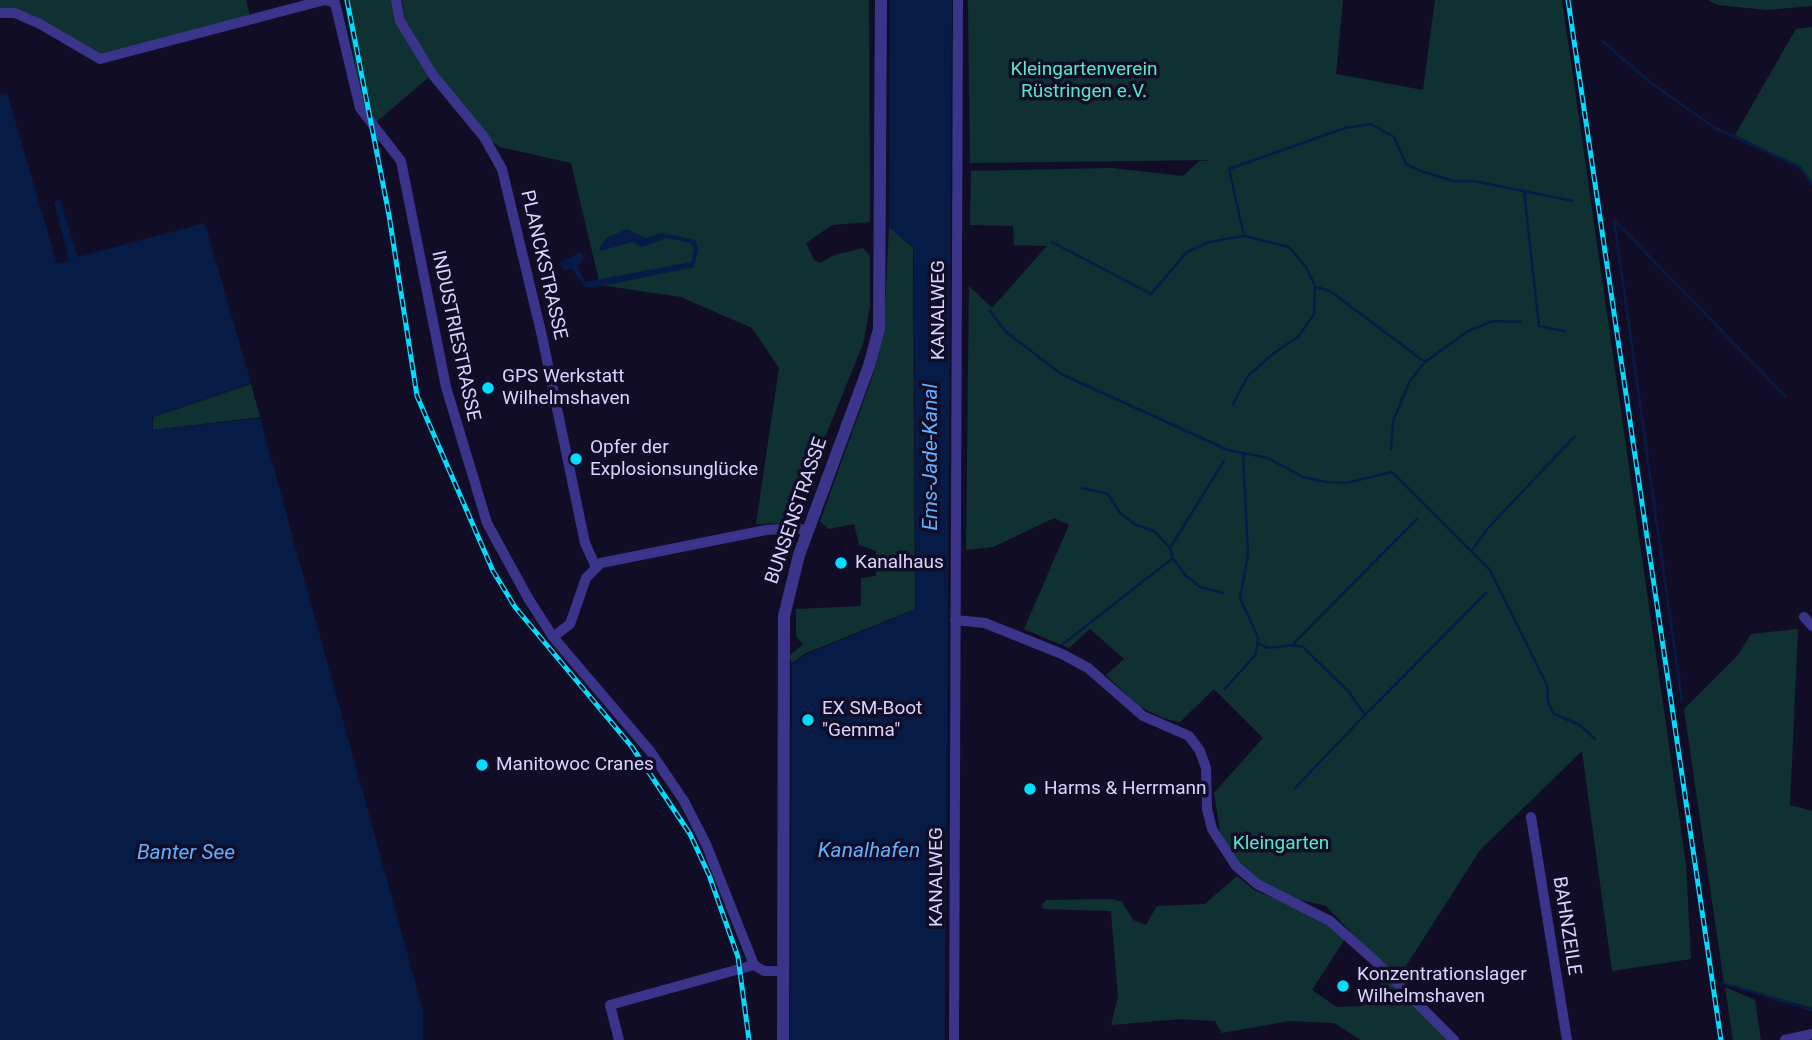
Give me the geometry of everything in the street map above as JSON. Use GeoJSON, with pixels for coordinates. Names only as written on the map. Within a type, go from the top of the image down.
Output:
{"type":"FeatureCollection","features":[{"type":"Feature","properties":{"kind":"street","name":"PLANCKSTRASSE"},"geometry":{"type":"LineString","coordinates":[[396,0],[400,22],[433,75],[484,136],[502,169],[542,336],[585,543],[595,565]]}},
{"type":"Feature","properties":{"kind":"street","name":"BUNSENSTRASSE"},"geometry":{"type":"LineString","coordinates":[[783,1040],[785,616],[789,590],[807,531],[858,400],[879,329],[881,0]]}},
{"type":"Feature","properties":{"kind":"street","name":"KANALWEG"},"geometry":{"type":"LineString","coordinates":[[954,1040],[958,0]]}},
{"type":"Feature","properties":{"kind":"street"},"geometry":{"type":"LineString","coordinates":[[0,13],[15,13],[40,24],[100,59],[331,1]]}},
{"type":"Feature","properties":{"kind":"street","name":"INDUSTRIESTRASSE"},"geometry":{"type":"LineString","coordinates":[[331,1],[338,6],[359,108],[401,161],[446,387],[487,523],[522,588],[554,637],[650,751],[684,801],[706,844],[754,965]]}},
{"type":"Feature","properties":{"kind":"street"},"geometry":{"type":"LineString","coordinates":[[554,637],[570,624],[586,578],[595,565],[766,530],[798,528],[807,531]]}},
{"type":"Feature","properties":{"kind":"street"},"geometry":{"type":"LineString","coordinates":[[1804,617],[1812,626]]}},
{"type":"Feature","properties":{"kind":"street"},"geometry":{"type":"LineString","coordinates":[[955,620],[985,623],[1062,653],[1088,668],[1143,716],[1189,736],[1196,742],[1206,768],[1207,809],[1212,829],[1236,866],[1257,884],[1330,920],[1454,1040]]}},
{"type":"Feature","properties":{"kind":"street","name":"BAHNZEILE"},"geometry":{"type":"LineString","coordinates":[[1531,817],[1567,1040]]}},
{"type":"Feature","properties":{"kind":"street"},"geometry":{"type":"LineString","coordinates":[[620,1040],[610,1005],[754,965],[764,971],[783,971]]}},
{"type":"Feature","properties":{"kind":"street"},"geometry":{"type":"LineString","coordinates":[[1785,1040],[1812,1034]]}},
{"type":"Feature","properties":{"kind":"green space"},"geometry":{"type":"Polygon","coordinates":[[[0,0],[246,0],[250,16],[100,57],[67,36],[0,12],[0,0]]]}},
{"type":"Feature","properties":{"kind":"green space"},"geometry":{"type":"Polygon","coordinates":[[[344,0],[393,0],[429,77],[373,125],[363,109],[344,0]]]}},
{"type":"Feature","properties":{"kind":"green space"},"geometry":{"type":"Polygon","coordinates":[[[402,0],[869,0],[870,222],[832,225],[806,243],[814,260],[820,263],[835,255],[863,248],[870,256],[870,306],[863,344],[788,523],[756,524],[779,368],[752,328],[681,297],[600,285],[571,163],[500,147],[482,134],[434,74],[405,20],[402,0]]]}},
{"type":"Feature","properties":{"kind":"green space"},"geometry":{"type":"Polygon","coordinates":[[[968,0],[1343,0],[1336,74],[1423,90],[1435,0],[1562,0],[1686,864],[1691,959],[1612,971],[1582,751],[1480,850],[1397,980],[1326,906],[1293,898],[1260,883],[1237,866],[1222,843],[1214,793],[1263,738],[1214,689],[1180,722],[1166,719],[1140,707],[1106,675],[1124,659],[1090,629],[1069,648],[1024,629],[1069,525],[1054,518],[993,547],[966,550],[969,286],[992,308],[1047,246],[1014,245],[1013,226],[970,225],[971,171],[1112,168],[1183,176],[1199,161],[1214,160],[970,163],[968,0]]]}},
{"type":"Feature","properties":{"kind":"green space"},"geometry":{"type":"Polygon","coordinates":[[[1708,0],[1812,0],[1812,6],[1767,10],[1718,5],[1708,0]]]}},
{"type":"Feature","properties":{"kind":"green space"},"geometry":{"type":"Polygon","coordinates":[[[1812,27],[1812,184],[1800,167],[1735,135],[1796,29],[1812,27]]]}},
{"type":"Feature","properties":{"kind":"green space"},"geometry":{"type":"Polygon","coordinates":[[[889,227],[913,248],[915,609],[804,654],[792,663],[789,656],[803,644],[796,636],[796,609],[861,606],[861,578],[876,576],[876,551],[859,545],[854,524],[828,529],[820,521],[874,372],[884,331],[889,227]]]}},
{"type":"Feature","properties":{"kind":"green space"},"geometry":{"type":"Polygon","coordinates":[[[251,384],[260,417],[153,430],[153,417],[251,384]]]}},
{"type":"Feature","properties":{"kind":"green space"},"geometry":{"type":"Polygon","coordinates":[[[1798,629],[1790,805],[1812,811],[1812,1008],[1724,983],[1684,709],[1738,655],[1751,634],[1798,629]]]}},
{"type":"Feature","properties":{"kind":"green space"},"geometry":{"type":"Polygon","coordinates":[[[1237,876],[1254,890],[1300,909],[1346,937],[1312,990],[1337,1007],[1363,1006],[1387,975],[1450,1040],[1361,1040],[1334,1023],[1289,1021],[1222,1033],[1215,1021],[1180,1019],[1111,1025],[1118,997],[1111,911],[1043,909],[1042,905],[1046,900],[1111,899],[1122,902],[1133,920],[1146,925],[1157,906],[1205,904],[1237,876]]]}},
{"type":"Feature","properties":{"kind":"green space"},"geometry":{"type":"Polygon","coordinates":[[[1725,987],[1755,1000],[1761,1040],[1733,1040],[1725,987]]]}},
{"type":"Feature","properties":{"kind":"water","name":"Kanalhafen"},"geometry":{"type":"Polygon","coordinates":[[[890,0],[952,0],[945,1040],[790,1040],[792,664],[805,655],[916,609],[914,248],[889,227],[890,0]]]}},
{"type":"Feature","properties":{"kind":"water","name":"Banter See"},"geometry":{"type":"Polygon","coordinates":[[[7,93],[57,264],[69,260],[54,202],[60,200],[78,257],[205,223],[251,383],[152,417],[153,430],[260,418],[423,1011],[423,1040],[0,1040],[0,94],[7,93]]]}},
{"type":"Feature","properties":{"kind":"water"},"geometry":{"type":"Polygon","coordinates":[[[627,229],[646,238],[662,233],[696,240],[698,250],[694,267],[592,288],[585,287],[572,269],[563,270],[560,263],[580,252],[585,258],[577,266],[585,282],[691,262],[694,249],[690,243],[667,238],[642,247],[632,242],[601,251],[599,248],[606,238],[627,229]]]}},
{"type":"Feature","properties":{"kind":"waterway"},"geometry":{"type":"LineString","coordinates":[[1602,41],[1651,83],[1715,128],[1800,167],[1812,184]]}},
{"type":"Feature","properties":{"kind":"waterway"},"geometry":{"type":"LineString","coordinates":[[1052,242],[1151,294],[1187,252],[1209,242],[1244,236],[1229,169],[1345,128],[1371,124],[1394,137],[1406,164],[1421,171],[1453,181],[1474,181],[1573,201]]}},
{"type":"Feature","properties":{"kind":"waterway"},"geometry":{"type":"LineString","coordinates":[[1524,191],[1539,326],[1564,331]]}},
{"type":"Feature","properties":{"kind":"waterway"},"geometry":{"type":"LineString","coordinates":[[1614,220],[1682,701]]}},
{"type":"Feature","properties":{"kind":"waterway"},"geometry":{"type":"LineString","coordinates":[[1615,221],[1785,396]]}},
{"type":"Feature","properties":{"kind":"waterway"},"geometry":{"type":"LineString","coordinates":[[1233,404],[1248,376],[1274,353],[1298,337],[1314,314],[1315,286],[1306,267],[1289,247],[1245,236]]}},
{"type":"Feature","properties":{"kind":"waterway"},"geometry":{"type":"LineString","coordinates":[[1316,287],[1330,291],[1425,362],[1468,331],[1493,321],[1521,322]]}},
{"type":"Feature","properties":{"kind":"waterway"},"geometry":{"type":"LineString","coordinates":[[990,311],[1005,331],[1061,374],[1228,450],[1268,458],[1303,477],[1327,482],[1346,483],[1392,472],[1490,570],[1547,685],[1548,702],[1554,714],[1580,725],[1595,739]]}},
{"type":"Feature","properties":{"kind":"waterway"},"geometry":{"type":"LineString","coordinates":[[1391,449],[1393,421],[1410,381],[1424,363]]}},
{"type":"Feature","properties":{"kind":"waterway"},"geometry":{"type":"LineString","coordinates":[[1473,549],[1488,528],[1574,437]]}},
{"type":"Feature","properties":{"kind":"waterway"},"geometry":{"type":"LineString","coordinates":[[1225,689],[1256,654],[1258,637],[1240,598],[1248,554],[1243,453]]}},
{"type":"Feature","properties":{"kind":"waterway"},"geometry":{"type":"LineString","coordinates":[[1223,593],[1200,587],[1185,575],[1173,558],[1170,548],[1224,461]]}},
{"type":"Feature","properties":{"kind":"waterway"},"geometry":{"type":"LineString","coordinates":[[1082,488],[1108,494],[1120,513],[1136,525],[1154,531],[1170,548]]}},
{"type":"Feature","properties":{"kind":"waterway"},"geometry":{"type":"LineString","coordinates":[[1294,643],[1417,519]]}},
{"type":"Feature","properties":{"kind":"waterway"},"geometry":{"type":"LineString","coordinates":[[1063,644],[1173,558]]}},
{"type":"Feature","properties":{"kind":"waterway"},"geometry":{"type":"LineString","coordinates":[[1365,715],[1486,593]]}},
{"type":"Feature","properties":{"kind":"waterway"},"geometry":{"type":"LineString","coordinates":[[1257,643],[1268,648],[1293,645],[1303,647],[1349,692],[1365,715],[1295,788]]}},
{"type":"Feature","properties":{"kind":"waterway"},"geometry":{"type":"LineString","coordinates":[[1723,983],[1812,1010]]}},
{"type":"Feature","properties":{"kind":"railway"},"geometry":{"type":"LineString","coordinates":[[347,0],[389,215],[417,396],[493,571],[515,607],[632,747],[690,834],[709,875],[738,957],[749,1040]]}},
{"type":"Feature","properties":{"kind":"railway"},"geometry":{"type":"LineString","coordinates":[[1568,0],[1721,1040]]}},
{"type":"Feature","properties":{"kind":"place","name":"GPS Werkstatt Wilhelmshaven"},"geometry":{"type":"Point","coordinates":[488,388]}},
{"type":"Feature","properties":{"kind":"place","name":"Opfer der Explosionsunglücke"},"geometry":{"type":"Point","coordinates":[576,459]}},
{"type":"Feature","properties":{"kind":"place","name":"Kanalhaus"},"geometry":{"type":"Point","coordinates":[841,563]}},
{"type":"Feature","properties":{"kind":"place","name":"EX SM-Boot \"Gemma\""},"geometry":{"type":"Point","coordinates":[808,720]}},
{"type":"Feature","properties":{"kind":"place","name":"Manitowoc Cranes"},"geometry":{"type":"Point","coordinates":[482,765]}},
{"type":"Feature","properties":{"kind":"place","name":"Harms & Herrmann"},"geometry":{"type":"Point","coordinates":[1030,789]}},
{"type":"Feature","properties":{"kind":"place","name":"Konzentrationslager Wilhelmshaven"},"geometry":{"type":"Point","coordinates":[1343,986]}},
{"type":"Feature","properties":{"kind":"park label","name":"Kleingartenverein Rüstringen e.V."},"geometry":{"type":"Point","coordinates":[1084,81]}},
{"type":"Feature","properties":{"kind":"park label","name":"Kleingarten"},"geometry":{"type":"Point","coordinates":[1281,844]}},
{"type":"Feature","properties":{"kind":"water label","name":"Ems-Jade-Kanal"},"geometry":{"type":"Point","coordinates":[932,457]}}]}
